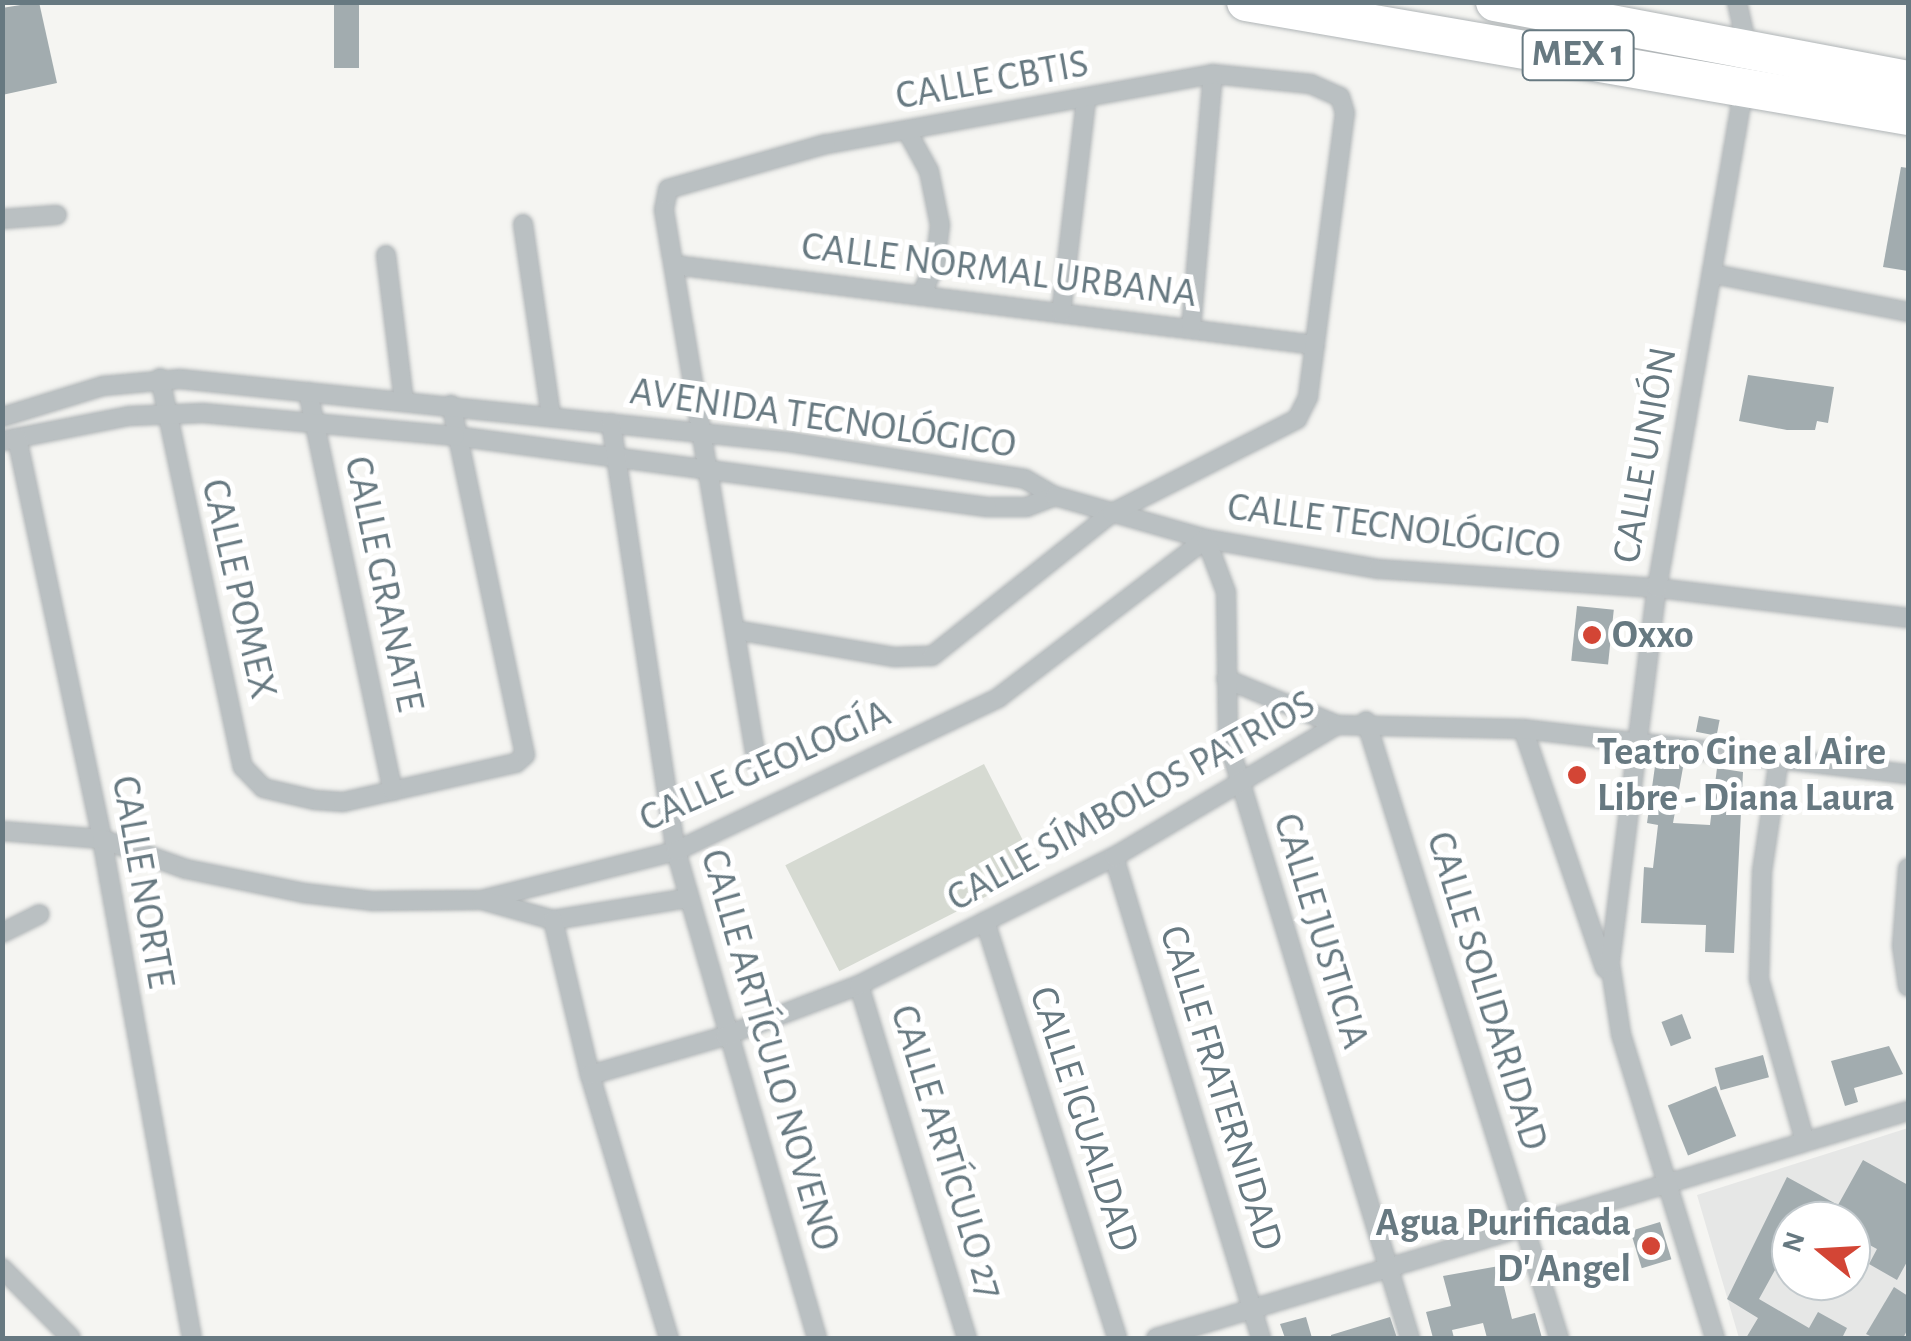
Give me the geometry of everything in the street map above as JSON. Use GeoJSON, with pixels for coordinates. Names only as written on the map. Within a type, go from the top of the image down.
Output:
{"type":"FeatureCollection","features":[{"type":"Feature","properties":{"kind":"highway","name":"MEX 1"},"geometry":{"type":"LineString","coordinates":[[1246,2],[1746,67],[1908,80]]}},
{"type":"Feature","properties":{"kind":"highway","name":"MEX 1"},"geometry":{"type":"LineString","coordinates":[[1494,2],[1746,67],[1908,116]]}},
{"type":"Feature","properties":{"kind":"street"},"geometry":{"type":"LineString","coordinates":[[1737,2],[1746,67]]}},
{"type":"Feature","properties":{"kind":"street","name":"CALLE UNIÓN"},"geometry":{"type":"LineString","coordinates":[[1715,1338],[1610,982],[1636,742],[1658,588],[1746,67]]}},
{"type":"Feature","properties":{"kind":"street"},"geometry":{"type":"LineString","coordinates":[[1190,330],[1213,74]]}},
{"type":"Feature","properties":{"kind":"street","name":"CALLE CBTIS"},"geometry":{"type":"LineString","coordinates":[[674,265],[663,196],[681,181],[750,162],[1213,74],[1311,84],[1340,97],[1344,113],[1314,345]]}},
{"type":"Feature","properties":{"kind":"street"},"geometry":{"type":"LineString","coordinates":[[1061,313],[1086,99]]}},
{"type":"Feature","properties":{"kind":"street"},"geometry":{"type":"LineString","coordinates":[[906,131],[929,171],[940,225],[935,264],[921,296]]}},
{"type":"Feature","properties":{"kind":"street"},"geometry":{"type":"LineString","coordinates":[[2,219],[57,215]]}},
{"type":"Feature","properties":{"kind":"street"},"geometry":{"type":"LineString","coordinates":[[523,224],[552,416]]}},
{"type":"Feature","properties":{"kind":"street"},"geometry":{"type":"LineString","coordinates":[[386,254],[404,401]]}},
{"type":"Feature","properties":{"kind":"street"},"geometry":{"type":"LineString","coordinates":[[674,265],[757,764]]}},
{"type":"Feature","properties":{"kind":"street","name":"CALLE NORMAL URBANA"},"geometry":{"type":"LineString","coordinates":[[674,265],[1314,345]]}},
{"type":"Feature","properties":{"kind":"street"},"geometry":{"type":"LineString","coordinates":[[1713,274],[1908,312]]}},
{"type":"Feature","properties":{"kind":"street"},"geometry":{"type":"LineString","coordinates":[[735,630],[895,657],[932,656],[1112,513],[1284,430],[1308,398],[1314,345]]}},
{"type":"Feature","properties":{"kind":"street","name":"AVENIDA TECNOLÓGICO"},"geometry":{"type":"LineString","coordinates":[[2,417],[103,386],[160,378],[702,432],[992,473],[1025,479],[1055,496]]}},
{"type":"Feature","properties":{"kind":"street","name":"CALLE POMEX"},"geometry":{"type":"LineString","coordinates":[[160,378],[164,413],[243,767],[263,788],[329,801],[393,791]]}},
{"type":"Feature","properties":{"kind":"street","name":"CALLE GRANATE"},"geometry":{"type":"LineString","coordinates":[[308,392],[393,791]]}},
{"type":"Feature","properties":{"kind":"street"},"geometry":{"type":"LineString","coordinates":[[393,791],[516,763],[524,755],[450,406]]}},
{"type":"Feature","properties":{"kind":"street","name":"AVENIDA TECNOLÓGICO"},"geometry":{"type":"LineString","coordinates":[[10,440],[164,413],[455,436],[986,506],[1027,506],[1055,496]]}},
{"type":"Feature","properties":{"kind":"street","name":"CALLE ARTÍCULO NOVENO"},"geometry":{"type":"LineString","coordinates":[[611,423],[676,851],[725,1036],[817,1338]]}},
{"type":"Feature","properties":{"kind":"street","name":"CALLE NORTE"},"geometry":{"type":"LineString","coordinates":[[10,440],[102,839],[192,1338]]}},
{"type":"Feature","properties":{"kind":"street","name":"CALLE TECNOLÓGICO"},"geometry":{"type":"LineString","coordinates":[[1055,496],[1206,539],[1466,579],[1658,588],[1908,618]]}},
{"type":"Feature","properties":{"kind":"street","name":"CALLE GEOLOGÍA"},"geometry":{"type":"LineString","coordinates":[[2,831],[102,839],[186,869],[304,894],[372,901],[482,900],[676,851],[998,698],[1206,539]]}},
{"type":"Feature","properties":{"kind":"street","name":"CALLE JUSTICIA"},"geometry":{"type":"LineString","coordinates":[[1206,539],[1226,592],[1224,712],[1240,784],[1410,1338]]}},
{"type":"Feature","properties":{"kind":"street"},"geometry":{"type":"LineString","coordinates":[[1226,679],[1336,725]]}},
{"type":"Feature","properties":{"kind":"street","name":"CALLE SÍMBOLOS PATRIOS"},"geometry":{"type":"LineString","coordinates":[[590,1075],[725,1036],[860,985],[1114,857],[1336,725],[1366,721],[1523,730],[1908,774]]}},
{"type":"Feature","properties":{"kind":"street","name":"CALLE SOLIDARIDAD"},"geometry":{"type":"LineString","coordinates":[[1366,721],[1559,1338]]}},
{"type":"Feature","properties":{"kind":"street"},"geometry":{"type":"LineString","coordinates":[[1523,730],[1610,982]]}},
{"type":"Feature","properties":{"kind":"street"},"geometry":{"type":"LineString","coordinates":[[1779,759],[1762,872],[1759,979],[1805,1142]]}},
{"type":"Feature","properties":{"kind":"street","name":"CALLE FRATERNIDAD"},"geometry":{"type":"LineString","coordinates":[[1114,857],[1261,1338]]}},
{"type":"Feature","properties":{"kind":"street"},"geometry":{"type":"LineString","coordinates":[[1908,868],[1902,946],[1908,987]]}},
{"type":"Feature","properties":{"kind":"street"},"geometry":{"type":"LineString","coordinates":[[482,900],[553,920],[689,898]]}},
{"type":"Feature","properties":{"kind":"street"},"geometry":{"type":"LineString","coordinates":[[2,933],[40,914]]}},
{"type":"Feature","properties":{"kind":"street"},"geometry":{"type":"LineString","coordinates":[[553,920],[590,1075],[669,1338]]}},
{"type":"Feature","properties":{"kind":"street","name":"CALLE IGUALDAD"},"geometry":{"type":"LineString","coordinates":[[985,921],[1117,1338]]}},
{"type":"Feature","properties":{"kind":"street","name":"CALLE ARTÍCULO 27"},"geometry":{"type":"LineString","coordinates":[[860,985],[967,1338]]}},
{"type":"Feature","properties":{"kind":"street"},"geometry":{"type":"LineString","coordinates":[[1156,1338],[1908,1111]]}},
{"type":"Feature","properties":{"kind":"street"},"geometry":{"type":"LineString","coordinates":[[2,1268],[71,1338]]}},
{"type":"Feature","properties":{"kind":"shaded area"},"geometry":{"type":"Polygon","coordinates":[[[984,764],[1038,870],[839,971],[785,865],[984,764]]]}},
{"type":"Feature","properties":{"kind":"shaded area"},"geometry":{"type":"Polygon","coordinates":[[[1908,1128],[1908,1338],[1739,1338],[1697,1195],[1908,1128]]]}},
{"type":"Feature","properties":{"kind":"building"},"geometry":{"type":"Polygon","coordinates":[[[39,2],[57,83],[2,95],[2,8],[39,2]]]}},
{"type":"Feature","properties":{"kind":"building"},"geometry":{"type":"Polygon","coordinates":[[[334,2],[359,2],[359,68],[334,68],[334,2]]]}},
{"type":"Feature","properties":{"kind":"building"},"geometry":{"type":"Polygon","coordinates":[[[1901,167],[1908,168],[1908,271],[1883,267],[1901,167]]]}},
{"type":"Feature","properties":{"kind":"building"},"geometry":{"type":"Polygon","coordinates":[[[1748,375],[1834,387],[1828,423],[1817,421],[1815,430],[1787,430],[1739,421],[1748,375]]]}},
{"type":"Feature","properties":{"kind":"building","name":"Oxxo"},"geometry":{"type":"Polygon","coordinates":[[[1577,606],[1614,610],[1608,665],[1571,661],[1577,606]]]}},
{"type":"Feature","properties":{"kind":"building"},"geometry":{"type":"Polygon","coordinates":[[[1699,716],[1720,720],[1717,736],[1696,732],[1699,716]]]}},
{"type":"Feature","properties":{"kind":"building"},"geometry":{"type":"Polygon","coordinates":[[[1656,759],[1684,762],[1673,823],[1710,825],[1717,768],[1743,772],[1734,953],[1705,952],[1706,925],[1641,923],[1644,867],[1653,868],[1658,825],[1647,823],[1656,759]]]}},
{"type":"Feature","properties":{"kind":"building"},"geometry":{"type":"Polygon","coordinates":[[[1682,1014],[1691,1038],[1671,1046],[1661,1022],[1682,1014]]]}},
{"type":"Feature","properties":{"kind":"building"},"geometry":{"type":"Polygon","coordinates":[[[1889,1046],[1903,1074],[1854,1088],[1858,1102],[1845,1106],[1831,1061],[1889,1046]]]}},
{"type":"Feature","properties":{"kind":"building"},"geometry":{"type":"Polygon","coordinates":[[[1763,1055],[1769,1077],[1721,1090],[1715,1068],[1763,1055]]]}},
{"type":"Feature","properties":{"kind":"building"},"geometry":{"type":"Polygon","coordinates":[[[1716,1086],[1736,1136],[1688,1156],[1668,1105],[1716,1086]]]}},
{"type":"Feature","properties":{"kind":"building"},"geometry":{"type":"Polygon","coordinates":[[[1863,1160],[1908,1185],[1908,1260],[1897,1280],[1871,1265],[1877,1249],[1871,1246],[1871,1201],[1840,1201],[1863,1160]]]}},
{"type":"Feature","properties":{"kind":"building"},"geometry":{"type":"Polygon","coordinates":[[[1787,1177],[1831,1201],[1775,1201],[1787,1177]]]}},
{"type":"Feature","properties":{"kind":"building"},"geometry":{"type":"Polygon","coordinates":[[[1771,1210],[1771,1277],[1759,1299],[1809,1328],[1818,1312],[1847,1328],[1842,1338],[1746,1338],[1758,1318],[1727,1299],[1771,1210]]]}},
{"type":"Feature","properties":{"kind":"building","name":"Agua Purificada D' Angel"},"geometry":{"type":"Polygon","coordinates":[[[1660,1222],[1671,1259],[1642,1268],[1630,1231],[1660,1222]]]}},
{"type":"Feature","properties":{"kind":"building"},"geometry":{"type":"Polygon","coordinates":[[[1499,1266],[1512,1319],[1535,1313],[1542,1338],[1487,1338],[1483,1323],[1452,1330],[1454,1338],[1433,1338],[1426,1312],[1451,1306],[1443,1276],[1499,1266]]]}},
{"type":"Feature","properties":{"kind":"building"},"geometry":{"type":"Polygon","coordinates":[[[1894,1287],[1908,1296],[1908,1329],[1903,1338],[1874,1338],[1866,1334],[1894,1287]]]}},
{"type":"Feature","properties":{"kind":"building"},"geometry":{"type":"Polygon","coordinates":[[[1306,1317],[1312,1338],[1285,1338],[1280,1324],[1306,1317]]]}},
{"type":"Feature","properties":{"kind":"building"},"geometry":{"type":"Polygon","coordinates":[[[1390,1317],[1397,1338],[1331,1338],[1331,1335],[1390,1317]]]}},
{"type":"Feature","properties":{"kind":"place","name":"Oxxo"},"geometry":{"type":"Point","coordinates":[1592,635]}},
{"type":"Feature","properties":{"kind":"place","name":"Teatro Cine al Aire Libre - Diana Laura"},"geometry":{"type":"Point","coordinates":[1577,775]}},
{"type":"Feature","properties":{"kind":"place","name":"Agua Purificada D' Angel"},"geometry":{"type":"Point","coordinates":[1651,1246]}}]}
